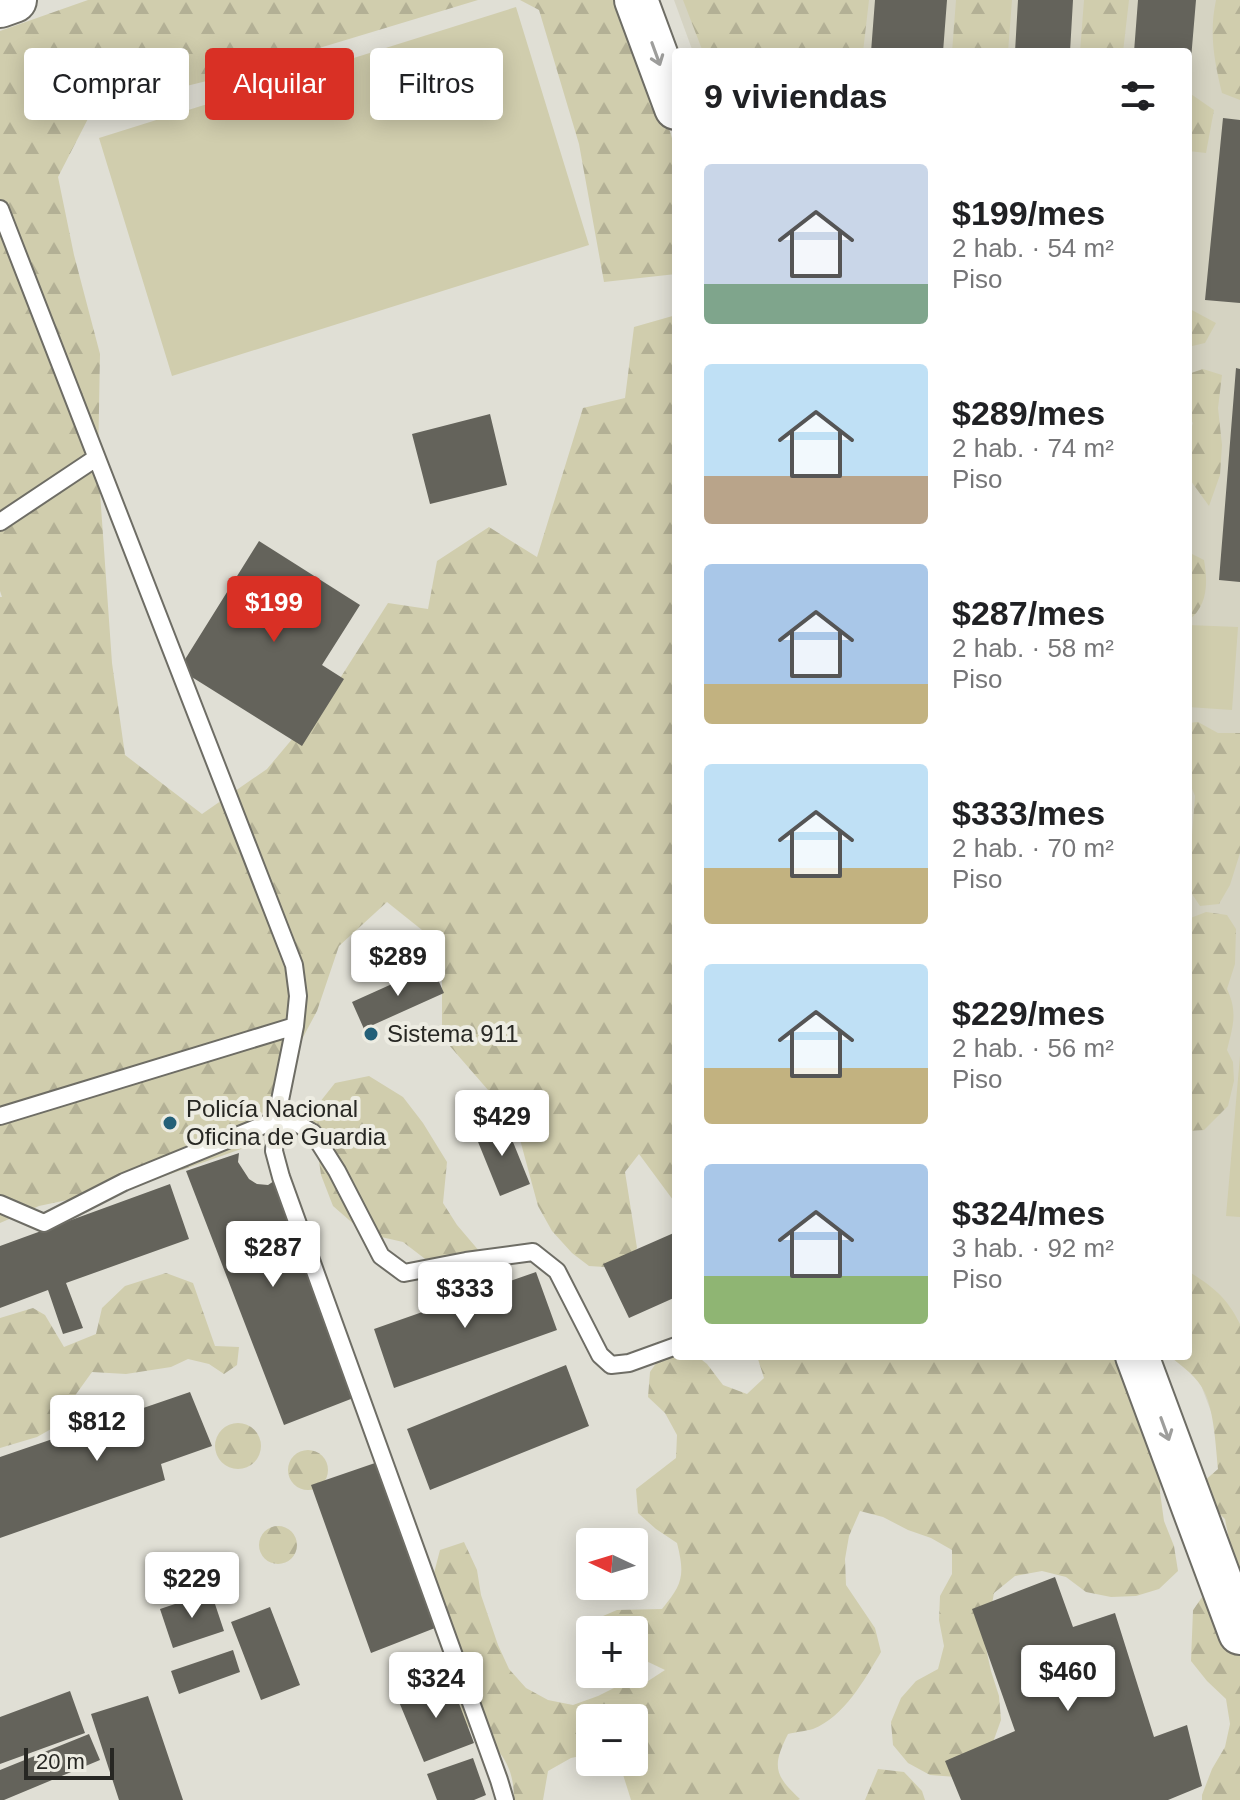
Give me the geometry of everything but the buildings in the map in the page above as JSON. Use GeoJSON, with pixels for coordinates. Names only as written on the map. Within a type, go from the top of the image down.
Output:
{"type":"FeatureCollection","features":[{"type":"Feature","properties":{"kind":"main road"},"geometry":{"type":"LineString","coordinates":[[0,5],[14,0]]}},
{"type":"Feature","properties":{"kind":"street"},"geometry":{"type":"LineString","coordinates":[[636,0],[672,97]]}},
{"type":"Feature","properties":{"kind":"street"},"geometry":{"type":"LineString","coordinates":[[1138,1360],[1240,1633]]}},
{"type":"Feature","properties":{"kind":"lane"},"geometry":{"type":"LineString","coordinates":[[0,209],[294,965],[298,996],[295,1026],[276,1120],[274,1151],[505,1800]]}},
{"type":"Feature","properties":{"kind":"lane"},"geometry":{"type":"LineString","coordinates":[[0,522],[96,458]]}},
{"type":"Feature","properties":{"kind":"lane"},"geometry":{"type":"LineString","coordinates":[[0,1116],[295,1026]]}},
{"type":"Feature","properties":{"kind":"lane"},"geometry":{"type":"LineString","coordinates":[[0,1204],[44,1223],[124,1182],[276,1120],[295,1122],[313,1133],[337,1171],[381,1256],[404,1273],[533,1252],[557,1271],[600,1355],[611,1365],[629,1363],[672,1347]]}},
{"type":"Feature","properties":{"kind":"shaded area"},"geometry":{"type":"Polygon","coordinates":[[[674,0],[1240,0],[1240,1488],[1191,1360],[1192,48],[692,48],[674,0]]]}},
{"type":"Feature","properties":{"kind":"green space"},"geometry":{"type":"Polygon","coordinates":[[[88,0],[478,0],[319,48],[205,48],[205,81],[189,85],[189,48],[24,48],[24,120],[87,120],[58,177],[74,255],[100,354],[98,464],[112,663],[125,755],[202,814],[267,769],[330,694],[388,603],[428,609],[437,561],[489,527],[537,557],[583,408],[625,398],[634,327],[672,316],[672,1199],[639,1154],[625,1172],[637,1248],[620,1268],[589,1266],[552,1231],[538,1206],[515,1121],[442,1037],[442,946],[387,902],[339,946],[317,1011],[244,1148],[142,1184],[39,1206],[0,1223],[0,31],[88,0]]]}},
{"type":"Feature","properties":{"kind":"green space"},"geometry":{"type":"Polygon","coordinates":[[[520,0],[629,0],[672,138],[672,274],[604,282],[579,144],[539,10],[520,0]]]}},
{"type":"Feature","properties":{"kind":"green space"},"geometry":{"type":"Polygon","coordinates":[[[683,0],[869,0],[863,48],[701,48],[683,0]]]}},
{"type":"Feature","properties":{"kind":"green space"},"geometry":{"type":"Polygon","coordinates":[[[956,0],[1012,0],[1008,48],[952,48],[956,0]]]}},
{"type":"Feature","properties":{"kind":"green space"},"geometry":{"type":"Polygon","coordinates":[[[1084,0],[1129,0],[1123,48],[1080,48],[1084,0]]]}},
{"type":"Feature","properties":{"kind":"green space"},"geometry":{"type":"Polygon","coordinates":[[[1216,0],[1240,0],[1240,100],[1222,93],[1213,46],[1216,0]]]}},
{"type":"Feature","properties":{"kind":"green space"},"geometry":{"type":"Polygon","coordinates":[[[516,7],[589,245],[172,376],[99,138],[156,120],[189,120],[189,110],[205,105],[205,120],[354,120],[354,58],[370,53],[370,120],[503,120],[503,48],[385,48],[516,7]]]}},
{"type":"Feature","properties":{"kind":"green space"},"geometry":{"type":"Polygon","coordinates":[[[1192,95],[1214,110],[1206,153],[1192,151],[1192,95]]]}},
{"type":"Feature","properties":{"kind":"green space"},"geometry":{"type":"Polygon","coordinates":[[[1192,310],[1216,323],[1205,343],[1192,346],[1192,310]]]}},
{"type":"Feature","properties":{"kind":"green space"},"geometry":{"type":"Polygon","coordinates":[[[1203,369],[1222,375],[1218,408],[1222,445],[1220,475],[1209,506],[1192,483],[1192,373],[1203,369]]]}},
{"type":"Feature","properties":{"kind":"green space"},"geometry":{"type":"Polygon","coordinates":[[[1192,554],[1204,560],[1206,577],[1203,601],[1192,618],[1192,554]]]}},
{"type":"Feature","properties":{"kind":"green space"},"geometry":{"type":"Polygon","coordinates":[[[1192,625],[1238,627],[1232,710],[1192,707],[1192,625]]]}},
{"type":"Feature","properties":{"kind":"green space"},"geometry":{"type":"Polygon","coordinates":[[[1198,722],[1218,733],[1240,733],[1240,853],[1230,885],[1219,904],[1200,906],[1192,894],[1195,796],[1192,789],[1192,723],[1198,722]]]}},
{"type":"Feature","properties":{"kind":"green space"},"geometry":{"type":"Polygon","coordinates":[[[1206,912],[1227,915],[1236,929],[1235,964],[1227,989],[1233,1026],[1227,1050],[1233,1062],[1234,1081],[1228,1106],[1204,1130],[1192,1131],[1192,917],[1206,912]]]}},
{"type":"Feature","properties":{"kind":"green space"},"geometry":{"type":"Polygon","coordinates":[[[1240,1056],[1240,1217],[1226,1216],[1240,1056]]]}},
{"type":"Feature","properties":{"kind":"green space"},"geometry":{"type":"Polygon","coordinates":[[[369,1076],[403,1097],[447,1162],[443,1203],[480,1252],[478,1274],[451,1285],[433,1265],[403,1242],[364,1233],[333,1206],[321,1175],[312,1112],[335,1083],[369,1076]]]}},
{"type":"Feature","properties":{"kind":"green space"},"geometry":{"type":"Polygon","coordinates":[[[166,1273],[193,1283],[215,1346],[239,1347],[237,1365],[224,1374],[209,1364],[188,1359],[171,1367],[126,1374],[92,1372],[74,1397],[74,1416],[37,1437],[0,1448],[0,1318],[33,1308],[45,1315],[64,1347],[96,1334],[102,1308],[125,1286],[166,1273]]]}},
{"type":"Feature","properties":{"kind":"green space"},"geometry":{"type":"Polygon","coordinates":[[[1192,1274],[1218,1293],[1240,1324],[1240,1800],[1202,1800],[1212,1769],[1225,1747],[1230,1724],[1226,1699],[1191,1661],[1193,1610],[1232,1555],[1225,1519],[1212,1507],[1203,1482],[1218,1469],[1211,1410],[1202,1387],[1174,1360],[1192,1360],[1192,1274]]]}},
{"type":"Feature","properties":{"kind":"green space"},"geometry":{"type":"Polygon","coordinates":[[[672,1350],[672,1360],[702,1360],[723,1385],[747,1394],[764,1378],[758,1360],[1121,1360],[1162,1463],[1160,1492],[1164,1521],[1174,1546],[1178,1571],[1159,1589],[1136,1596],[1111,1597],[1086,1592],[1066,1577],[1042,1571],[1015,1576],[994,1593],[985,1644],[999,1696],[1001,1720],[992,1745],[956,1777],[930,1775],[908,1763],[893,1745],[891,1722],[901,1698],[916,1681],[938,1669],[944,1646],[939,1620],[940,1596],[952,1574],[952,1550],[883,1517],[860,1511],[849,1536],[845,1559],[846,1585],[875,1628],[881,1652],[853,1696],[834,1716],[813,1729],[788,1734],[779,1754],[778,1770],[800,1799],[631,1800],[623,1776],[648,1776],[648,1704],[576,1704],[576,1757],[548,1771],[543,1800],[514,1800],[510,1773],[500,1753],[461,1722],[460,1696],[465,1674],[434,1573],[440,1550],[464,1542],[477,1570],[481,1595],[498,1645],[509,1669],[526,1688],[548,1700],[573,1705],[614,1688],[648,1688],[648,1681],[665,1670],[648,1662],[648,1616],[603,1616],[617,1610],[662,1609],[680,1579],[677,1543],[638,1513],[636,1489],[676,1458],[677,1435],[665,1413],[648,1397],[650,1372],[663,1353],[672,1350]]]}},
{"type":"Feature","properties":{"kind":"green space"},"geometry":{"type":"Polygon","coordinates":[[[238,1423],[254,1430],[261,1446],[254,1462],[238,1469],[222,1462],[215,1446],[222,1430],[238,1423]]]}},
{"type":"Feature","properties":{"kind":"green space"},"geometry":{"type":"Polygon","coordinates":[[[308,1450],[322,1456],[328,1470],[322,1484],[308,1490],[294,1484],[288,1470],[294,1456],[308,1450]]]}},
{"type":"Feature","properties":{"kind":"green space"},"geometry":{"type":"Polygon","coordinates":[[[278,1526],[291,1532],[297,1545],[291,1558],[278,1564],[265,1558],[259,1545],[265,1532],[278,1526]]]}},
{"type":"Feature","properties":{"kind":"green space"},"geometry":{"type":"Polygon","coordinates":[[[878,1769],[904,1772],[922,1791],[925,1800],[865,1800],[878,1769]]]}},
{"type":"Feature","properties":{"kind":"place","name":"Sistema 911"},"geometry":{"type":"Point","coordinates":[371,1034]}},
{"type":"Feature","properties":{"kind":"place","name":"Policía Nacional Oficina de Guardia"},"geometry":{"type":"Point","coordinates":[170,1123]}}]}
